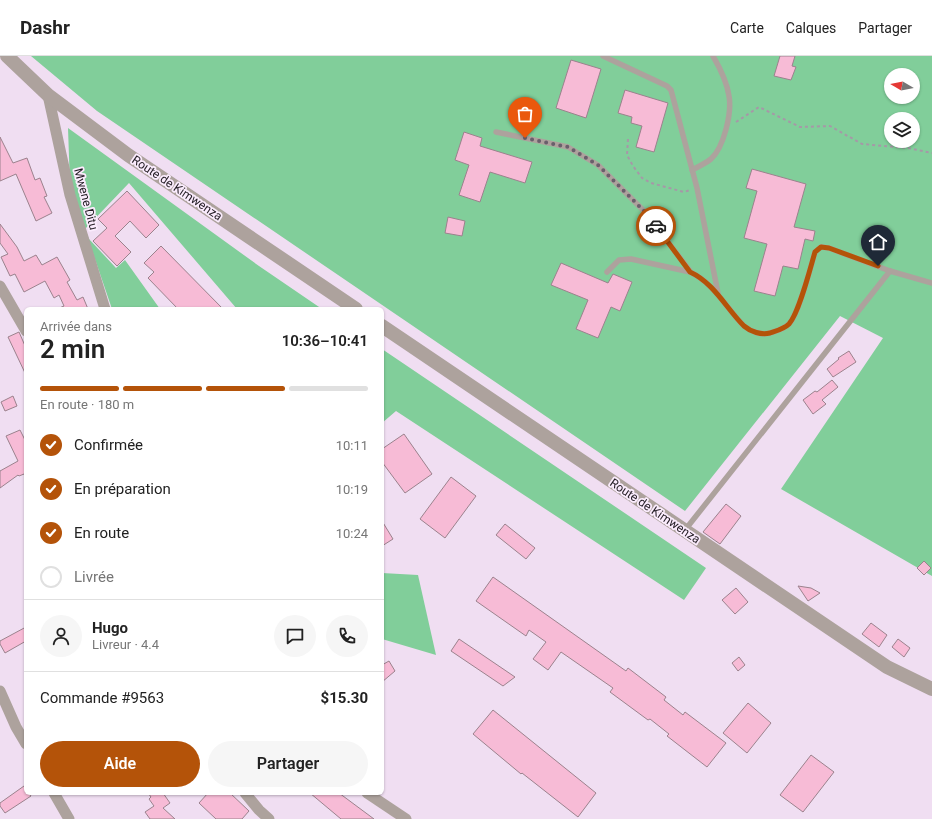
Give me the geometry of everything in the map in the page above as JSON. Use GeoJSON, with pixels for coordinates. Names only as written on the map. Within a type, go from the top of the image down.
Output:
{"type":"FeatureCollection","features":[{"type":"Feature","properties":{"kind":"street","name":"Route de Kimwenza"},"geometry":{"type":"LineString","coordinates":[[7,56],[48,95],[128,155],[353,307]]}},
{"type":"Feature","properties":{"kind":"street","name":"Mwene Ditu"},"geometry":{"type":"LineString","coordinates":[[48,95],[70,195],[104,307]]}},
{"type":"Feature","properties":{"kind":"street"},"geometry":{"type":"LineString","coordinates":[[0,286],[24,327]]}},
{"type":"Feature","properties":{"kind":"street","name":"Route de Kimwenza"},"geometry":{"type":"LineString","coordinates":[[384,327],[887,667],[932,689]]}},
{"type":"Feature","properties":{"kind":"street"},"geometry":{"type":"LineString","coordinates":[[0,691],[16,727],[24,741]]}},
{"type":"Feature","properties":{"kind":"street"},"geometry":{"type":"LineString","coordinates":[[55,795],[69,819]]}},
{"type":"Feature","properties":{"kind":"street"},"geometry":{"type":"LineString","coordinates":[[247,795],[269,819]]}},
{"type":"Feature","properties":{"kind":"street"},"geometry":{"type":"LineString","coordinates":[[370,795],[406,819]]}},
{"type":"Feature","properties":{"kind":"lane"},"geometry":{"type":"LineString","coordinates":[[603,56],[667,86],[671,90],[697,188],[718,293]]}},
{"type":"Feature","properties":{"kind":"lane"},"geometry":{"type":"LineString","coordinates":[[692,170],[710,160],[721,144],[730,109],[729,95],[720,68],[713,56]]}},
{"type":"Feature","properties":{"kind":"lane"},"geometry":{"type":"LineString","coordinates":[[496,132],[568,147],[598,165],[645,212],[690,272]]}},
{"type":"Feature","properties":{"kind":"lane"},"geometry":{"type":"LineString","coordinates":[[607,272],[619,260],[631,258],[696,274],[718,293],[745,326],[753,332],[764,334],[776,331],[788,325],[795,316],[815,252],[821,247],[829,248],[890,271],[932,283]]}},
{"type":"Feature","properties":{"kind":"lane"},"geometry":{"type":"LineString","coordinates":[[685,530],[890,271]]}},
{"type":"Feature","properties":{"kind":"path"},"geometry":{"type":"LineString","coordinates":[[726,128],[759,107],[800,127],[830,126],[862,144],[908,148],[932,153]]}},
{"type":"Feature","properties":{"kind":"path"},"geometry":{"type":"LineString","coordinates":[[628,139],[627,155],[642,178],[651,183],[684,192],[697,188]]}},
{"type":"Feature","properties":{"kind":"green space"},"geometry":{"type":"Polygon","coordinates":[[[31,56],[932,56],[932,576],[781,489],[883,338],[840,316],[685,511],[97,111],[31,56]]]}},
{"type":"Feature","properties":{"kind":"green space"},"geometry":{"type":"Polygon","coordinates":[[[68,128],[259,266],[319,307],[235,307],[129,183],[85,229],[89,239],[116,268],[125,260],[159,307],[111,307],[70,186],[68,128]]]}},
{"type":"Feature","properties":{"kind":"green space"},"geometry":{"type":"Polygon","coordinates":[[[384,350],[706,568],[684,600],[396,411],[384,421],[384,350]]]}},
{"type":"Feature","properties":{"kind":"green space"},"geometry":{"type":"Polygon","coordinates":[[[384,573],[418,575],[436,655],[384,640],[384,573]]]}},
{"type":"Feature","properties":{"kind":"building"},"geometry":{"type":"Polygon","coordinates":[[[780,56],[795,56],[792,66],[796,67],[791,80],[774,76],[780,56]]]}},
{"type":"Feature","properties":{"kind":"building"},"geometry":{"type":"Polygon","coordinates":[[[571,60],[601,69],[586,118],[556,108],[571,60]]]}},
{"type":"Feature","properties":{"kind":"building"},"geometry":{"type":"Polygon","coordinates":[[[625,90],[668,103],[654,152],[636,147],[642,126],[631,123],[632,117],[618,113],[625,90]]]}},
{"type":"Feature","properties":{"kind":"building"},"geometry":{"type":"Polygon","coordinates":[[[464,132],[482,138],[480,146],[532,162],[525,183],[490,172],[480,202],[459,195],[469,165],[455,160],[464,132]]]}},
{"type":"Feature","properties":{"kind":"building"},"geometry":{"type":"Polygon","coordinates":[[[0,137],[13,163],[27,158],[35,180],[40,178],[47,196],[44,197],[52,213],[36,221],[16,174],[0,181],[0,137]]]}},
{"type":"Feature","properties":{"kind":"building"},"geometry":{"type":"Polygon","coordinates":[[[752,169],[806,184],[794,227],[815,231],[813,241],[805,239],[798,269],[783,266],[775,296],[754,291],[767,244],[744,238],[757,191],[746,188],[752,169]]]}},
{"type":"Feature","properties":{"kind":"building"},"geometry":{"type":"Polygon","coordinates":[[[127,191],[159,225],[146,238],[130,221],[115,236],[131,252],[117,266],[93,241],[107,228],[98,219],[127,191]]]}},
{"type":"Feature","properties":{"kind":"building"},"geometry":{"type":"Polygon","coordinates":[[[448,217],[465,221],[462,236],[445,233],[448,217]]]}},
{"type":"Feature","properties":{"kind":"building"},"geometry":{"type":"Polygon","coordinates":[[[0,224],[17,247],[24,261],[36,255],[42,265],[57,257],[70,280],[67,282],[77,300],[83,297],[87,307],[62,307],[64,306],[59,295],[54,298],[45,281],[24,292],[15,274],[10,276],[1,257],[8,254],[0,243],[0,224]]]}},
{"type":"Feature","properties":{"kind":"building"},"geometry":{"type":"Polygon","coordinates":[[[161,246],[221,307],[176,307],[148,278],[154,272],[144,263],[161,246]]]}},
{"type":"Feature","properties":{"kind":"building"},"geometry":{"type":"Polygon","coordinates":[[[561,263],[608,283],[613,274],[632,282],[620,311],[611,307],[598,338],[576,329],[588,300],[551,285],[561,263]]]}},
{"type":"Feature","properties":{"kind":"building"},"geometry":{"type":"Polygon","coordinates":[[[19,332],[24,343],[24,371],[8,337],[19,332]]]}},
{"type":"Feature","properties":{"kind":"building"},"geometry":{"type":"Polygon","coordinates":[[[849,351],[856,362],[833,377],[827,369],[839,359],[838,358],[849,351]]]}},
{"type":"Feature","properties":{"kind":"building"},"geometry":{"type":"Polygon","coordinates":[[[832,380],[838,387],[822,400],[826,404],[813,414],[803,400],[815,391],[817,392],[832,380]]]}},
{"type":"Feature","properties":{"kind":"building"},"geometry":{"type":"Polygon","coordinates":[[[13,396],[17,406],[5,411],[1,402],[13,396]]]}},
{"type":"Feature","properties":{"kind":"building"},"geometry":{"type":"Polygon","coordinates":[[[20,430],[24,438],[24,474],[18,475],[0,488],[0,471],[18,461],[6,436],[20,430]]]}},
{"type":"Feature","properties":{"kind":"building"},"geometry":{"type":"Polygon","coordinates":[[[404,434],[432,474],[405,493],[384,465],[384,448],[404,434]]]}},
{"type":"Feature","properties":{"kind":"building"},"geometry":{"type":"Polygon","coordinates":[[[451,477],[476,496],[445,538],[420,519],[451,477]]]}},
{"type":"Feature","properties":{"kind":"building"},"geometry":{"type":"Polygon","coordinates":[[[726,504],[741,516],[720,544],[703,532],[726,504]]]}},
{"type":"Feature","properties":{"kind":"building"},"geometry":{"type":"Polygon","coordinates":[[[384,524],[393,539],[384,545],[384,524]]]}},
{"type":"Feature","properties":{"kind":"building"},"geometry":{"type":"Polygon","coordinates":[[[505,524],[535,548],[526,559],[496,535],[505,524]]]}},
{"type":"Feature","properties":{"kind":"building"},"geometry":{"type":"Polygon","coordinates":[[[924,561],[931,568],[924,575],[917,568],[924,561]]]}},
{"type":"Feature","properties":{"kind":"building"},"geometry":{"type":"Polygon","coordinates":[[[493,577],[626,671],[628,668],[666,697],[664,700],[683,715],[685,712],[726,743],[707,767],[667,736],[669,734],[650,719],[648,720],[610,692],[613,688],[561,652],[548,670],[533,659],[546,642],[529,630],[526,636],[476,601],[493,577]]]}},
{"type":"Feature","properties":{"kind":"building"},"geometry":{"type":"Polygon","coordinates":[[[798,586],[811,588],[820,593],[808,601],[798,586]]]}},
{"type":"Feature","properties":{"kind":"building"},"geometry":{"type":"Polygon","coordinates":[[[736,588],[748,602],[735,614],[722,600],[736,588]]]}},
{"type":"Feature","properties":{"kind":"building"},"geometry":{"type":"Polygon","coordinates":[[[871,623],[887,635],[879,647],[862,634],[871,623]]]}},
{"type":"Feature","properties":{"kind":"building"},"geometry":{"type":"Polygon","coordinates":[[[24,628],[24,642],[5,653],[0,641],[24,628]]]}},
{"type":"Feature","properties":{"kind":"building"},"geometry":{"type":"Polygon","coordinates":[[[459,639],[515,677],[503,686],[451,651],[459,639]]]}},
{"type":"Feature","properties":{"kind":"building"},"geometry":{"type":"Polygon","coordinates":[[[898,639],[910,648],[904,657],[892,647],[898,639]]]}},
{"type":"Feature","properties":{"kind":"building"},"geometry":{"type":"Polygon","coordinates":[[[739,657],[745,665],[738,671],[732,663],[739,657]]]}},
{"type":"Feature","properties":{"kind":"building"},"geometry":{"type":"Polygon","coordinates":[[[389,661],[395,671],[384,680],[384,664],[389,661]]]}},
{"type":"Feature","properties":{"kind":"building"},"geometry":{"type":"Polygon","coordinates":[[[748,703],[771,723],[747,753],[723,733],[748,703]]]}},
{"type":"Feature","properties":{"kind":"building"},"geometry":{"type":"Polygon","coordinates":[[[493,710],[596,793],[578,817],[522,773],[521,774],[473,734],[493,710]]]}},
{"type":"Feature","properties":{"kind":"building"},"geometry":{"type":"Polygon","coordinates":[[[811,755],[834,772],[803,812],[780,795],[811,755]]]}},
{"type":"Feature","properties":{"kind":"building"},"geometry":{"type":"Polygon","coordinates":[[[24,786],[24,795],[31,796],[5,813],[0,806],[0,803],[24,786]]]}},
{"type":"Feature","properties":{"kind":"building"},"geometry":{"type":"Polygon","coordinates":[[[150,795],[164,795],[170,803],[163,808],[175,819],[150,819],[145,812],[154,806],[149,799],[151,797],[150,795]]]}},
{"type":"Feature","properties":{"kind":"building"},"geometry":{"type":"Polygon","coordinates":[[[206,795],[232,795],[249,811],[242,819],[216,819],[199,803],[206,795]]]}},
{"type":"Feature","properties":{"kind":"building"},"geometry":{"type":"Polygon","coordinates":[[[312,795],[342,795],[374,819],[341,819],[312,795]]]}},
{"type":"Feature","properties":{"kind":"way so far"},"geometry":{"type":"LineString","coordinates":[[525,138],[568,147],[598,165],[645,212],[656,226]]}},
{"type":"Feature","properties":{"kind":"route"},"geometry":{"type":"LineString","coordinates":[[656,226],[690,272],[696,274],[718,293],[745,326],[753,332],[764,334],[776,331],[788,325],[795,316],[815,252],[821,247],[829,248],[878,266]]}}]}
